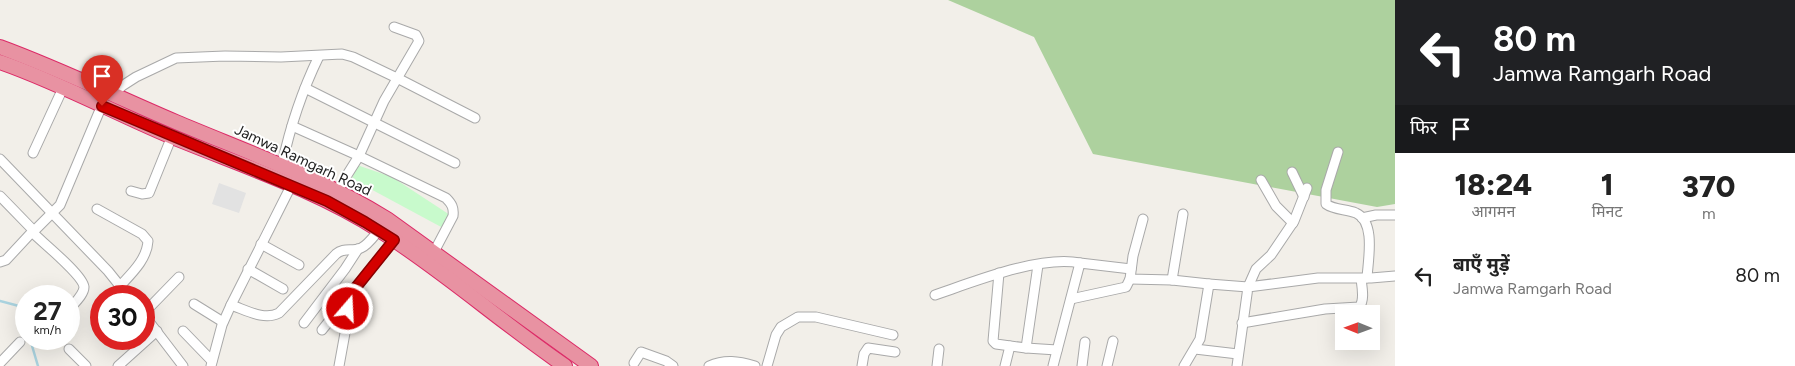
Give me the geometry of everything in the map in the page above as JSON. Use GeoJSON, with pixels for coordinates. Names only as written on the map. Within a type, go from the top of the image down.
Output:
{"type":"FeatureCollection","features":[{"type":"Feature","properties":{"kind":"highway","name":"Jamwa Ramgarh Road"},"geometry":{"type":"LineString","coordinates":[[0,47],[40,62],[113,96],[282,165],[336,191],[380,215],[592,366]]}},
{"type":"Feature","properties":{"kind":"highway","name":"Jamwa Ramgarh Road"},"geometry":{"type":"LineString","coordinates":[[0,63],[28,72],[102,106],[327,201],[394,240],[566,366]]}},
{"type":"Feature","properties":{"kind":"street"},"geometry":{"type":"LineString","coordinates":[[336,191],[359,156],[384,101],[399,79],[419,41],[416,35],[394,27]]}},
{"type":"Feature","properties":{"kind":"street"},"geometry":{"type":"LineString","coordinates":[[113,96],[122,86],[136,77],[176,58],[225,56],[281,57],[342,54],[353,57],[399,79],[474,118]]}},
{"type":"Feature","properties":{"kind":"street"},"geometry":{"type":"LineString","coordinates":[[282,165],[304,88],[319,56]]}},
{"type":"Feature","properties":{"kind":"street"},"geometry":{"type":"LineString","coordinates":[[33,153],[64,88]]}},
{"type":"Feature","properties":{"kind":"street"},"geometry":{"type":"LineString","coordinates":[[304,88],[455,163]]}},
{"type":"Feature","properties":{"kind":"street"},"geometry":{"type":"LineString","coordinates":[[0,262],[6,260],[18,249],[60,205],[102,106]]}},
{"type":"Feature","properties":{"kind":"street"},"geometry":{"type":"LineString","coordinates":[[292,126],[446,198],[452,204],[454,210],[451,222],[434,252]]}},
{"type":"Feature","properties":{"kind":"street"},"geometry":{"type":"LineString","coordinates":[[131,191],[142,194],[149,193],[172,136]]}},
{"type":"Feature","properties":{"kind":"street"},"geometry":{"type":"LineString","coordinates":[[1242,323],[1325,309],[1358,307],[1362,304],[1369,248],[1368,230],[1365,221],[1354,212],[1326,204],[1326,190],[1338,152]]}},
{"type":"Feature","properties":{"kind":"street"},"geometry":{"type":"LineString","coordinates":[[0,159],[119,285]]}},
{"type":"Feature","properties":{"kind":"street"},"geometry":{"type":"LineString","coordinates":[[1237,366],[1248,287],[1256,269],[1271,255],[1292,223],[1306,192],[1292,172]]}},
{"type":"Feature","properties":{"kind":"street"},"geometry":{"type":"LineString","coordinates":[[211,364],[223,322],[298,173]]}},
{"type":"Feature","properties":{"kind":"street"},"geometry":{"type":"LineString","coordinates":[[1261,180],[1276,206],[1292,223]]}},
{"type":"Feature","properties":{"kind":"street"},"geometry":{"type":"LineString","coordinates":[[0,196],[73,271],[83,284],[84,288],[80,296]]}},
{"type":"Feature","properties":{"kind":"street"},"geometry":{"type":"LineString","coordinates":[[97,209],[142,234],[148,240],[140,263],[121,285]]}},
{"type":"Feature","properties":{"kind":"street"},"geometry":{"type":"LineString","coordinates":[[1172,280],[1183,214]]}},
{"type":"Feature","properties":{"kind":"street"},"geometry":{"type":"LineString","coordinates":[[1362,218],[1395,215]]}},
{"type":"Feature","properties":{"kind":"street"},"geometry":{"type":"LineString","coordinates":[[1070,299],[1126,287],[1130,279],[1143,219]]}},
{"type":"Feature","properties":{"kind":"street"},"geometry":{"type":"LineString","coordinates":[[231,305],[270,317],[279,313],[336,254],[341,250],[363,247],[379,230]]}},
{"type":"Feature","properties":{"kind":"street"},"geometry":{"type":"LineString","coordinates":[[322,330],[394,240]]}},
{"type":"Feature","properties":{"kind":"street"},"geometry":{"type":"LineString","coordinates":[[261,244],[299,265]]}},
{"type":"Feature","properties":{"kind":"street"},"geometry":{"type":"LineString","coordinates":[[304,322],[358,249]]}},
{"type":"Feature","properties":{"kind":"street"},"geometry":{"type":"LineString","coordinates":[[935,295],[999,273],[1038,265],[1072,261],[1131,268]]}},
{"type":"Feature","properties":{"kind":"street"},"geometry":{"type":"LineString","coordinates":[[1053,366],[1075,275],[1080,263]]}},
{"type":"Feature","properties":{"kind":"street"},"geometry":{"type":"LineString","coordinates":[[1026,348],[1038,265]]}},
{"type":"Feature","properties":{"kind":"street"},"geometry":{"type":"LineString","coordinates":[[248,269],[283,289]]}},
{"type":"Feature","properties":{"kind":"street"},"geometry":{"type":"LineString","coordinates":[[999,273],[992,337],[996,344],[1056,350]]}},
{"type":"Feature","properties":{"kind":"street"},"geometry":{"type":"LineString","coordinates":[[1130,279],[1172,280],[1248,287],[1323,278],[1395,276]]}},
{"type":"Feature","properties":{"kind":"street"},"geometry":{"type":"LineString","coordinates":[[155,302],[179,277]]}},
{"type":"Feature","properties":{"kind":"street"},"geometry":{"type":"LineString","coordinates":[[1184,366],[1200,340],[1210,284]]}},
{"type":"Feature","properties":{"kind":"street"},"geometry":{"type":"LineString","coordinates":[[339,366],[347,322],[349,296]]}},
{"type":"Feature","properties":{"kind":"street"},"geometry":{"type":"LineString","coordinates":[[194,304],[223,322]]}},
{"type":"Feature","properties":{"kind":"street"},"geometry":{"type":"LineString","coordinates":[[768,366],[776,335],[781,327],[798,317],[816,317],[893,335]]}},
{"type":"Feature","properties":{"kind":"street"},"geometry":{"type":"LineString","coordinates":[[155,328],[183,366]]}},
{"type":"Feature","properties":{"kind":"street"},"geometry":{"type":"LineString","coordinates":[[118,366],[157,331]]}},
{"type":"Feature","properties":{"kind":"street"},"geometry":{"type":"LineString","coordinates":[[183,331],[211,364]]}},
{"type":"Feature","properties":{"kind":"street"},"geometry":{"type":"LineString","coordinates":[[1107,366],[1113,341]]}},
{"type":"Feature","properties":{"kind":"street"},"geometry":{"type":"LineString","coordinates":[[1082,366],[1086,342]]}},
{"type":"Feature","properties":{"kind":"street"},"geometry":{"type":"LineString","coordinates":[[1005,366],[1010,346]]}},
{"type":"Feature","properties":{"kind":"street"},"geometry":{"type":"LineString","coordinates":[[0,363],[15,347]]}},
{"type":"Feature","properties":{"kind":"street"},"geometry":{"type":"LineString","coordinates":[[862,366],[864,354],[868,348],[895,352]]}},
{"type":"Feature","properties":{"kind":"street"},"geometry":{"type":"LineString","coordinates":[[1195,348],[1238,354]]}},
{"type":"Feature","properties":{"kind":"street"},"geometry":{"type":"LineString","coordinates":[[937,366],[939,349]]}},
{"type":"Feature","properties":{"kind":"street"},"geometry":{"type":"LineString","coordinates":[[71,350],[86,366]]}},
{"type":"Feature","properties":{"kind":"street"},"geometry":{"type":"LineString","coordinates":[[634,363],[641,352],[666,361],[673,366]]}},
{"type":"Feature","properties":{"kind":"street"},"geometry":{"type":"LineString","coordinates":[[708,366],[720,361],[729,360],[755,366]]}},
{"type":"Feature","properties":{"kind":"green space"},"geometry":{"type":"Polygon","coordinates":[[[948,0],[1395,0],[1395,204],[1377,207],[1093,154],[1034,37],[948,0]]]}},
{"type":"Feature","properties":{"kind":"green space"},"geometry":{"type":"Polygon","coordinates":[[[357,165],[392,177],[450,215],[443,228],[352,179],[357,165]]]}},
{"type":"Feature","properties":{"kind":"shaded area"},"geometry":{"type":"Polygon","coordinates":[[[219,183],[246,193],[239,213],[212,204],[219,183]]]}},
{"type":"Feature","properties":{"kind":"waterway"},"geometry":{"type":"LineString","coordinates":[[0,301],[15,305]]}},
{"type":"Feature","properties":{"kind":"waterway"},"geometry":{"type":"LineString","coordinates":[[33,350],[38,366]]}},
{"type":"Feature","properties":{"kind":"route"},"geometry":{"type":"LineString","coordinates":[[102,106],[327,201],[394,240],[349,296],[348,309]]}}]}
